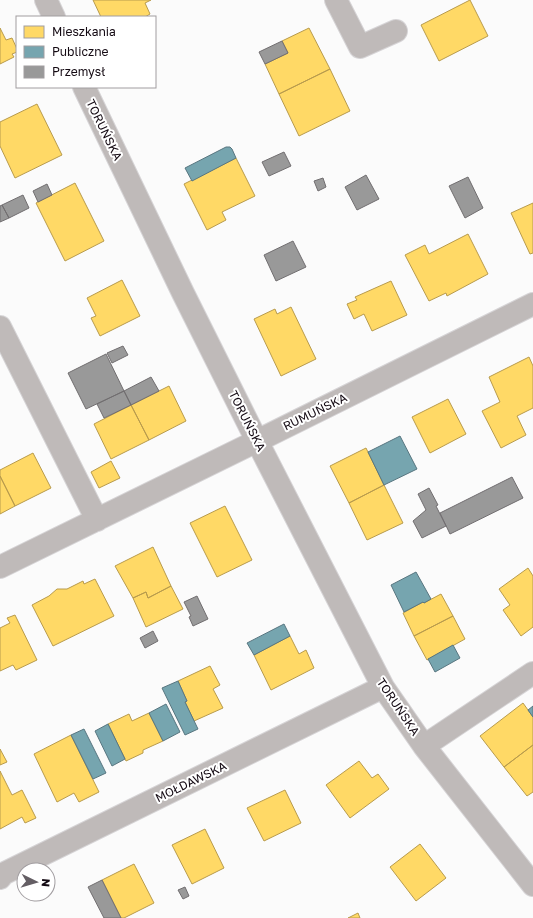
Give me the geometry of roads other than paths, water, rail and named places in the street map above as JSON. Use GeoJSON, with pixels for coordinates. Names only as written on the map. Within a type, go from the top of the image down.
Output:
{"type":"FeatureCollection","features":[{"type":"Feature","properties":{"kind":"street"},"geometry":{"type":"LineString","coordinates":[[46,0],[54,16]]}},
{"type":"Feature","properties":{"kind":"street"},"geometry":{"type":"LineString","coordinates":[[336,0],[360,47],[396,30]]}},
{"type":"Feature","properties":{"kind":"street","name":"TORUŃSKA"},"geometry":{"type":"LineString","coordinates":[[84,88],[176,278],[257,441],[383,687],[424,746],[533,885]]}},
{"type":"Feature","properties":{"kind":"street","name":"RUMUŃSKA"},"geometry":{"type":"LineString","coordinates":[[0,567],[533,304]]}},
{"type":"Feature","properties":{"kind":"street"},"geometry":{"type":"LineString","coordinates":[[0,327],[97,520]]}},
{"type":"Feature","properties":{"kind":"street","name":"TORUŃSKA"},"geometry":{"type":"LineString","coordinates":[[424,746],[533,673]]}},
{"type":"Feature","properties":{"kind":"street","name":"MOŁDAWSKA"},"geometry":{"type":"LineString","coordinates":[[0,878],[3,874],[383,687]]}}]}
